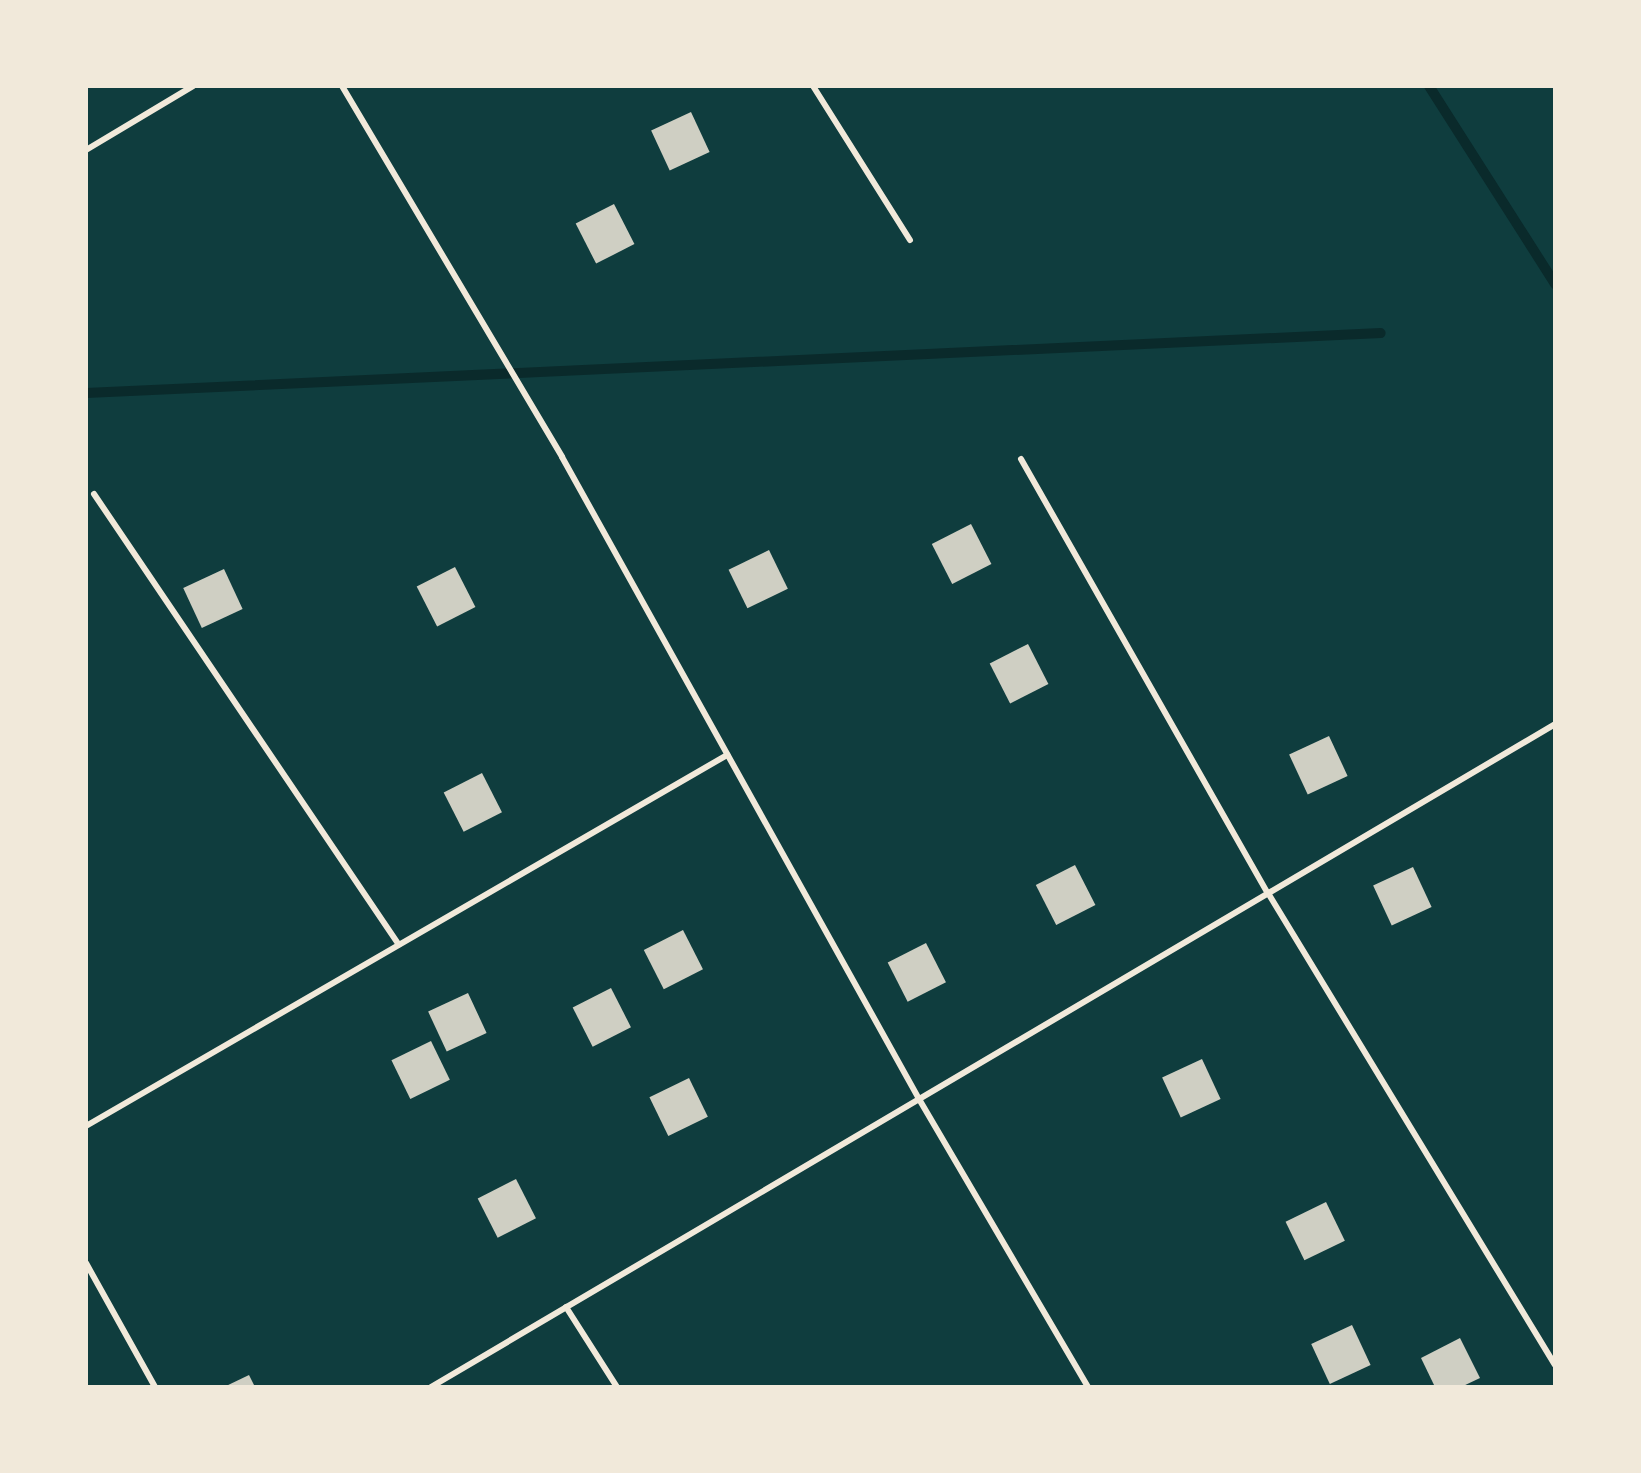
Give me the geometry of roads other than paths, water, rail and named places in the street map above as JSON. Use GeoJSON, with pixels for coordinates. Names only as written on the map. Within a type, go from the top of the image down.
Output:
{"type":"FeatureCollection","features":[{"type":"Feature","properties":{"kind":"lane"},"geometry":{"type":"LineString","coordinates":[[86,150],[193,86]]}},
{"type":"Feature","properties":{"kind":"lane"},"geometry":{"type":"LineString","coordinates":[[342,86],[562,457],[919,1099],[1088,1387]]}},
{"type":"Feature","properties":{"kind":"lane"},"geometry":{"type":"LineString","coordinates":[[813,86],[910,240]]}},
{"type":"Feature","properties":{"kind":"lane"},"geometry":{"type":"LineString","coordinates":[[1021,459],[1268,893],[1555,1365]]}},
{"type":"Feature","properties":{"kind":"lane"},"geometry":{"type":"LineString","coordinates":[[94,494],[399,945]]}},
{"type":"Feature","properties":{"kind":"lane"},"geometry":{"type":"LineString","coordinates":[[431,1387],[1555,724]]}},
{"type":"Feature","properties":{"kind":"lane"},"geometry":{"type":"LineString","coordinates":[[86,1126],[727,755]]}},
{"type":"Feature","properties":{"kind":"lane"},"geometry":{"type":"LineString","coordinates":[[86,1263],[155,1387]]}},
{"type":"Feature","properties":{"kind":"lane"},"geometry":{"type":"LineString","coordinates":[[566,1307],[617,1387]]}},
{"type":"Feature","properties":{"kind":"waterway"},"geometry":{"type":"LineString","coordinates":[[1429,86],[1555,284]]}},
{"type":"Feature","properties":{"kind":"waterway"},"geometry":{"type":"LineString","coordinates":[[86,393],[1381,333]]}}]}
